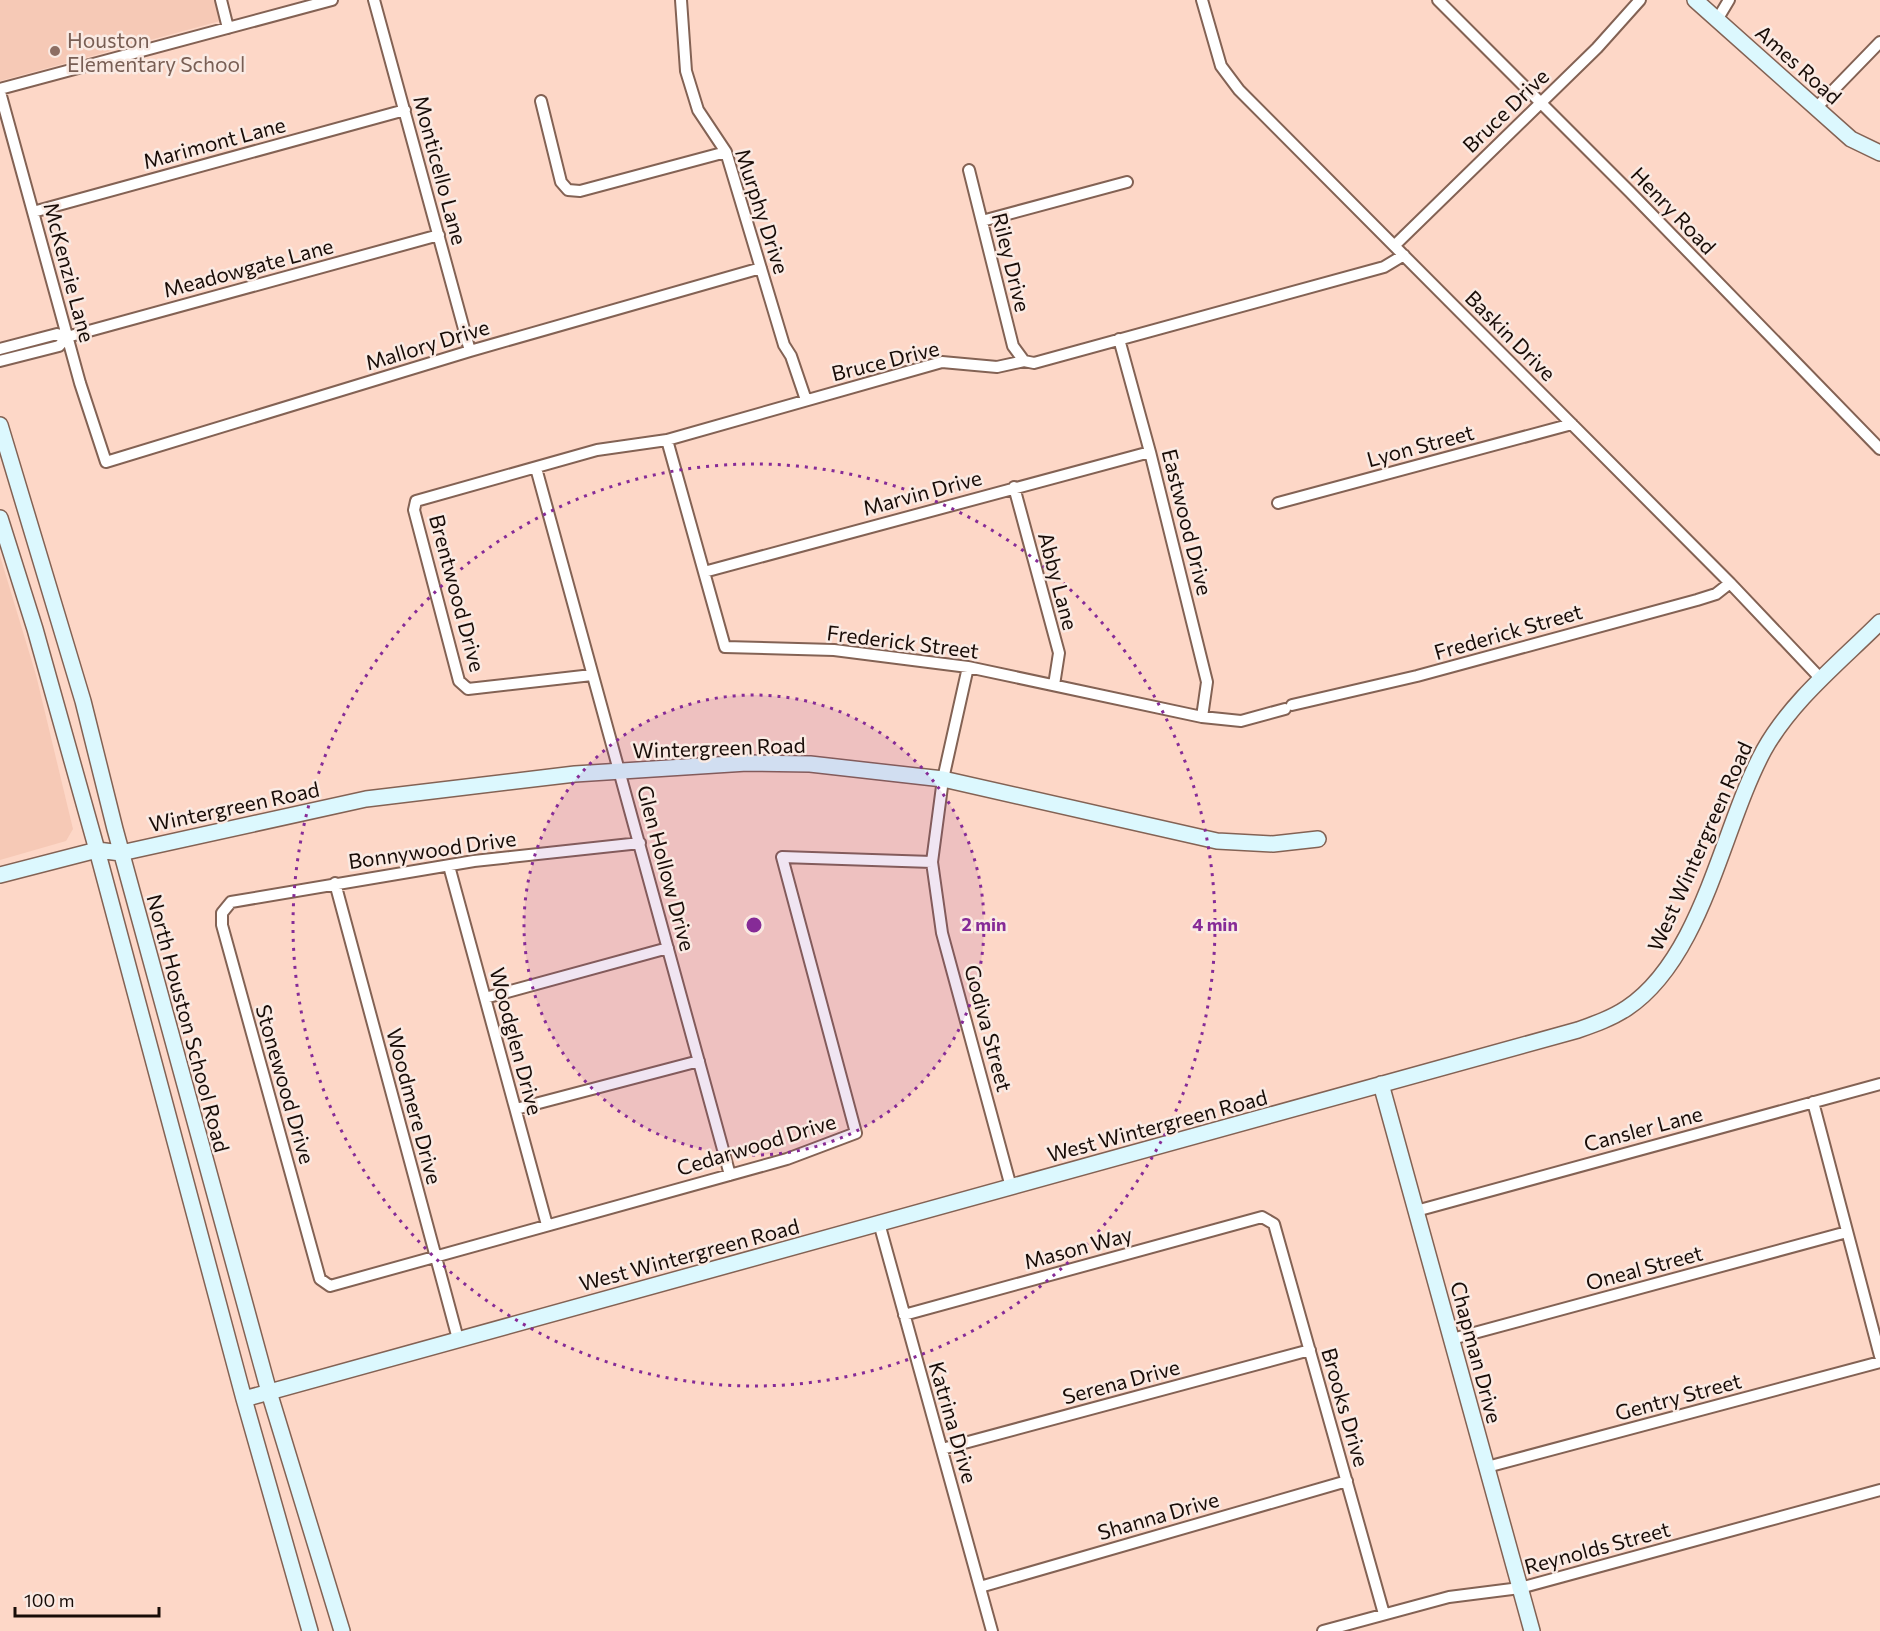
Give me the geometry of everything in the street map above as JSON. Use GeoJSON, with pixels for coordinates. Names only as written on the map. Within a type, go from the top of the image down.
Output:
{"type":"FeatureCollection","features":[{"type":"Feature","properties":{"kind":"main road","name":"Ames Road"},"geometry":{"type":"LineString","coordinates":[[1695,0],[1851,138],[1880,153]]}},
{"type":"Feature","properties":{"kind":"main road","name":"North Houston School Road"},"geometry":{"type":"LineString","coordinates":[[0,425],[83,702],[121,852],[269,1392],[342,1631]]}},
{"type":"Feature","properties":{"kind":"main road","name":"North Houston School Road"},"geometry":{"type":"LineString","coordinates":[[0,518],[35,629],[97,850],[244,1399],[310,1631]]}},
{"type":"Feature","properties":{"kind":"main road","name":"West Wintergreen Road"},"geometry":{"type":"LineString","coordinates":[[244,1399],[1578,1030],[1613,1017],[1641,998],[1664,972],[1686,934],[1764,751],[1792,710],[1880,622]]}},
{"type":"Feature","properties":{"kind":"main road","name":"Wintergreen Road"},"geometry":{"type":"LineString","coordinates":[[121,852],[366,799],[458,786],[620,771],[747,763],[810,764],[943,779],[1217,841],[1273,844],[1318,839]]}},
{"type":"Feature","properties":{"kind":"main road"},"geometry":{"type":"LineString","coordinates":[[0,875],[97,850],[121,852]]}},
{"type":"Feature","properties":{"kind":"main road","name":"Chapman Drive"},"geometry":{"type":"LineString","coordinates":[[1382,1084],[1532,1631]]}},
{"type":"Feature","properties":{"kind":"street"},"geometry":{"type":"LineString","coordinates":[[221,0],[228,28]]}},
{"type":"Feature","properties":{"kind":"street"},"geometry":{"type":"LineString","coordinates":[[0,91],[332,0]]}},
{"type":"Feature","properties":{"kind":"street","name":"Monticello Lane"},"geometry":{"type":"LineString","coordinates":[[374,0],[470,351]]}},
{"type":"Feature","properties":{"kind":"street","name":"Murphy Drive"},"geometry":{"type":"LineString","coordinates":[[681,0],[686,70],[698,110],[726,152],[784,345],[791,356],[806,400]]}},
{"type":"Feature","properties":{"kind":"street","name":"Baskin Drive"},"geometry":{"type":"LineString","coordinates":[[1202,0],[1214,48],[1227,75],[1730,583],[1822,680]]}},
{"type":"Feature","properties":{"kind":"street","name":"Henry Road"},"geometry":{"type":"LineString","coordinates":[[1438,0],[1630,192],[1880,449]]}},
{"type":"Feature","properties":{"kind":"street","name":"Bruce Drive"},"geometry":{"type":"LineString","coordinates":[[1395,245],[1597,48],[1640,0]]}},
{"type":"Feature","properties":{"kind":"street"},"geometry":{"type":"LineString","coordinates":[[1717,20],[1729,0]]}},
{"type":"Feature","properties":{"kind":"street"},"geometry":{"type":"LineString","coordinates":[[1816,108],[1880,42]]}},
{"type":"Feature","properties":{"kind":"street","name":"McKenzie Lane"},"geometry":{"type":"LineString","coordinates":[[0,91],[67,337],[106,462]]}},
{"type":"Feature","properties":{"kind":"street"},"geometry":{"type":"LineString","coordinates":[[541,101],[561,182],[568,190],[580,191],[726,152]]}},
{"type":"Feature","properties":{"kind":"street","name":"Marimont Lane"},"geometry":{"type":"LineString","coordinates":[[33,212],[405,110]]}},
{"type":"Feature","properties":{"kind":"street","name":"Riley Drive"},"geometry":{"type":"LineString","coordinates":[[969,170],[1013,346],[1024,361]]}},
{"type":"Feature","properties":{"kind":"street"},"geometry":{"type":"LineString","coordinates":[[982,220],[1127,182]]}},
{"type":"Feature","properties":{"kind":"street","name":"Meadowgate Lane"},"geometry":{"type":"LineString","coordinates":[[0,349],[57,334],[67,337],[439,235]]}},
{"type":"Feature","properties":{"kind":"street","name":"Bruce Drive"},"geometry":{"type":"LineString","coordinates":[[414,510],[416,501],[630,443],[666,440],[942,362],[997,367],[1024,361],[1034,363],[1384,267],[1404,255]]}},
{"type":"Feature","properties":{"kind":"street","name":"Mallory Drive"},"geometry":{"type":"LineString","coordinates":[[106,462],[470,351],[761,268]]}},
{"type":"Feature","properties":{"kind":"street","name":"Meadowgate Lane"},"geometry":{"type":"LineString","coordinates":[[0,361],[59,346],[67,337]]}},
{"type":"Feature","properties":{"kind":"street","name":"Eastwood Drive"},"geometry":{"type":"LineString","coordinates":[[1119,339],[1150,452],[1207,682],[1202,717]]}},
{"type":"Feature","properties":{"kind":"street","name":"Lyon Street"},"geometry":{"type":"LineString","coordinates":[[1278,503],[1572,424]]}},
{"type":"Feature","properties":{"kind":"street","name":"Frederick Street"},"geometry":{"type":"LineString","coordinates":[[666,440],[724,647],[834,650],[968,666],[1202,717],[1242,722],[1288,707],[1417,676],[1697,600],[1716,594],[1730,583]]}},
{"type":"Feature","properties":{"kind":"street","name":"Marvin Drive"},"geometry":{"type":"LineString","coordinates":[[704,572],[1150,452]]}},
{"type":"Feature","properties":{"kind":"street","name":"Glen Hollow Drive"},"geometry":{"type":"LineString","coordinates":[[536,468],[730,1174]]}},
{"type":"Feature","properties":{"kind":"street","name":"Abby Lane"},"geometry":{"type":"LineString","coordinates":[[1014,487],[1059,653],[1054,686]]}},
{"type":"Feature","properties":{"kind":"street","name":"Brentwood Drive"},"geometry":{"type":"LineString","coordinates":[[414,510],[459,681],[464,687],[468,689],[592,675]]}},
{"type":"Feature","properties":{"kind":"street","name":"Godiva Street"},"geometry":{"type":"LineString","coordinates":[[968,666],[943,779],[932,862],[942,933],[1011,1187]]}},
{"type":"Feature","properties":{"kind":"street","name":"Bonnywood Drive"},"geometry":{"type":"LineString","coordinates":[[231,902],[335,883],[539,853],[640,843]]}},
{"type":"Feature","properties":{"kind":"street","name":"Cedarwood Drive"},"geometry":{"type":"LineString","coordinates":[[320,1279],[330,1286],[787,1159],[856,1133],[782,857],[932,862]]}},
{"type":"Feature","properties":{"kind":"street","name":"Woodglen Drive"},"geometry":{"type":"LineString","coordinates":[[449,866],[548,1226]]}},
{"type":"Feature","properties":{"kind":"street","name":"Woodmere Drive"},"geometry":{"type":"LineString","coordinates":[[335,883],[458,1339]]}},
{"type":"Feature","properties":{"kind":"street","name":"Stonewood Drive"},"geometry":{"type":"LineString","coordinates":[[231,902],[222,913],[222,925],[320,1279]]}},
{"type":"Feature","properties":{"kind":"street"},"geometry":{"type":"LineString","coordinates":[[485,998],[668,948]]}},
{"type":"Feature","properties":{"kind":"street"},"geometry":{"type":"LineString","coordinates":[[516,1109],[699,1061]]}},
{"type":"Feature","properties":{"kind":"street","name":"Cansler Lane"},"geometry":{"type":"LineString","coordinates":[[1416,1211],[1880,1084]]}},
{"type":"Feature","properties":{"kind":"street"},"geometry":{"type":"LineString","coordinates":[[1814,1102],[1880,1356]]}},
{"type":"Feature","properties":{"kind":"street","name":"Mason Way"},"geometry":{"type":"LineString","coordinates":[[904,1314],[1262,1216]]}},
{"type":"Feature","properties":{"kind":"street","name":"Brooks Drive"},"geometry":{"type":"LineString","coordinates":[[1262,1216],[1274,1224],[1384,1614]]}},
{"type":"Feature","properties":{"kind":"street","name":"Katrina Drive"},"geometry":{"type":"LineString","coordinates":[[879,1223],[992,1631]]}},
{"type":"Feature","properties":{"kind":"street","name":"Oneal Street"},"geometry":{"type":"LineString","coordinates":[[1452,1339],[1847,1232]]}},
{"type":"Feature","properties":{"kind":"street","name":"Serena Drive"},"geometry":{"type":"LineString","coordinates":[[942,1449],[1310,1350]]}},
{"type":"Feature","properties":{"kind":"street","name":"Gentry Street"},"geometry":{"type":"LineString","coordinates":[[1487,1467],[1880,1362]]}},
{"type":"Feature","properties":{"kind":"street","name":"Shanna Drive"},"geometry":{"type":"LineString","coordinates":[[980,1587],[1347,1481]]}},
{"type":"Feature","properties":{"kind":"street","name":"Reynolds Street"},"geometry":{"type":"LineString","coordinates":[[1323,1631],[1449,1596],[1520,1588],[1880,1490]]}},
{"type":"Feature","properties":{"kind":"shaded area","name":"Houston Elementary School"},"geometry":{"type":"Polygon","coordinates":[[[0,0],[214,0],[220,21],[0,81],[0,0]]]}},
{"type":"Feature","properties":{"kind":"shaded area"},"geometry":{"type":"Polygon","coordinates":[[[0,556],[36,675],[73,829],[66,841],[0,860],[0,556]]]}},
{"type":"Feature","properties":{"kind":"place","name":"Houston Elementary School"},"geometry":{"type":"Point","coordinates":[55,51]}}]}
